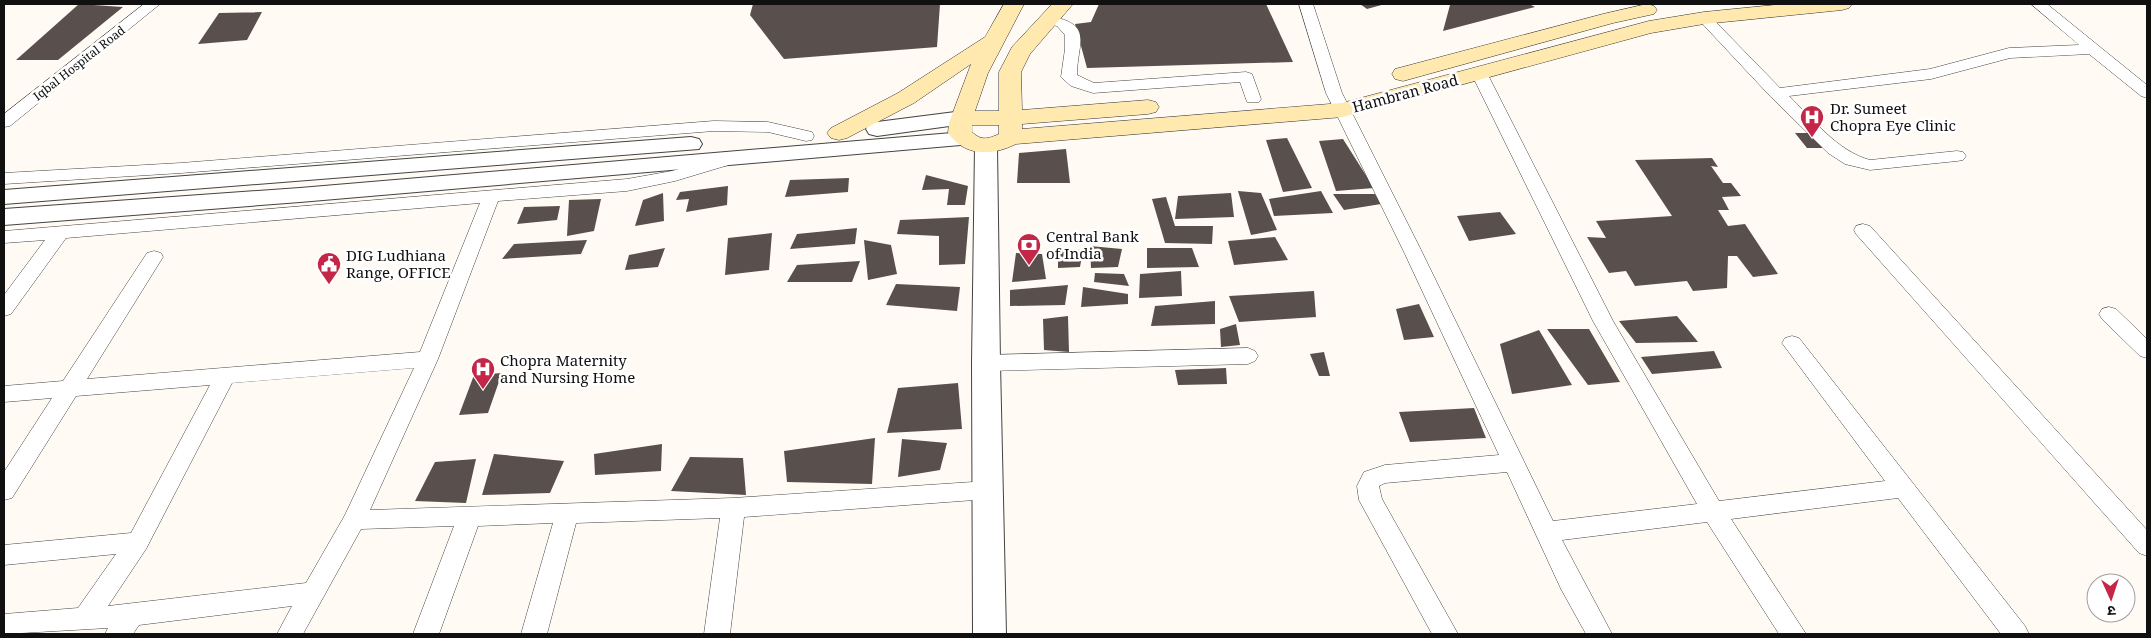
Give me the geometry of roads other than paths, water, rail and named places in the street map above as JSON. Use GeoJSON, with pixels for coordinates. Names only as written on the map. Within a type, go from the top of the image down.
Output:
{"type":"FeatureCollection","features":[{"type":"Feature","properties":{"kind":"main road"},"geometry":{"type":"LineString","coordinates":[[987,132],[977,73],[1014,4]]}},
{"type":"Feature","properties":{"kind":"main road"},"geometry":{"type":"LineString","coordinates":[[987,132],[1010,72],[1020,52],[1063,4]]}},
{"type":"Feature","properties":{"kind":"main road","name":"Hambran Road"},"geometry":{"type":"LineString","coordinates":[[987,132],[1254,99],[1338,101],[1600,20],[1650,6],[1678,4]]}},
{"type":"Feature","properties":{"kind":"main road","name":"Hambran Road"},"geometry":{"type":"LineString","coordinates":[[987,132],[1338,101],[1479,73],[1649,27],[1704,18],[1842,4]]}},
{"type":"Feature","properties":{"kind":"main road"},"geometry":{"type":"LineString","coordinates":[[839,133],[906,98],[961,63],[994,39]]}},
{"type":"Feature","properties":{"kind":"street","name":"Iqbal Hospital Road"},"geometry":{"type":"LineString","coordinates":[[4,122],[153,4]]}},
{"type":"Feature","properties":{"kind":"street"},"geometry":{"type":"LineString","coordinates":[[1306,4],[1338,101],[1413,252],[1570,582],[1599,634]]}},
{"type":"Feature","properties":{"kind":"street"},"geometry":{"type":"LineString","coordinates":[[2038,4],[2147,93]]}},
{"type":"Feature","properties":{"kind":"street"},"geometry":{"type":"LineString","coordinates":[[1704,18],[1776,93],[1834,149],[1851,160],[1863,164],[1957,156]]}},
{"type":"Feature","properties":{"kind":"street"},"geometry":{"type":"LineString","coordinates":[[1049,20],[1064,24],[1072,32],[1074,40],[1068,67],[1069,76],[1078,83],[1093,88],[1246,77],[1254,99]]}},
{"type":"Feature","properties":{"kind":"street"},"geometry":{"type":"LineString","coordinates":[[1776,93],[1931,74],[2009,52],[2092,49]]}},
{"type":"Feature","properties":{"kind":"street"},"geometry":{"type":"LineString","coordinates":[[1479,73],[1603,321],[1713,511],[1794,634]]}},
{"type":"Feature","properties":{"kind":"street"},"geometry":{"type":"LineString","coordinates":[[4,180],[714,126],[768,127],[806,136]]}},
{"type":"Feature","properties":{"kind":"street"},"geometry":{"type":"LineString","coordinates":[[4,217],[310,194],[839,133],[987,132]]}},
{"type":"Feature","properties":{"kind":"street"},"geometry":{"type":"LineString","coordinates":[[4,197],[627,157],[738,157],[987,132]]}},
{"type":"Feature","properties":{"kind":"street"},"geometry":{"type":"LineString","coordinates":[[987,132],[986,363],[990,634]]}},
{"type":"Feature","properties":{"kind":"street"},"geometry":{"type":"LineString","coordinates":[[4,237],[491,197],[654,181],[738,157]]}},
{"type":"Feature","properties":{"kind":"street"},"geometry":{"type":"LineString","coordinates":[[290,634],[354,520],[428,359],[491,197]]}},
{"type":"Feature","properties":{"kind":"street"},"geometry":{"type":"LineString","coordinates":[[1863,230],[2147,546]]}},
{"type":"Feature","properties":{"kind":"street"},"geometry":{"type":"LineString","coordinates":[[4,309],[61,231]]}},
{"type":"Feature","properties":{"kind":"street"},"geometry":{"type":"LineString","coordinates":[[4,490],[154,257]]}},
{"type":"Feature","properties":{"kind":"street"},"geometry":{"type":"LineString","coordinates":[[2109,314],[2147,351]]}},
{"type":"Feature","properties":{"kind":"street"},"geometry":{"type":"LineString","coordinates":[[1792,343],[2016,634]]}},
{"type":"Feature","properties":{"kind":"street"},"geometry":{"type":"LineString","coordinates":[[986,363],[1248,356]]}},
{"type":"Feature","properties":{"kind":"street"},"geometry":{"type":"LineString","coordinates":[[4,394],[428,359]]}},
{"type":"Feature","properties":{"kind":"street"},"geometry":{"type":"LineString","coordinates":[[85,618],[138,542],[226,375]]}},
{"type":"Feature","properties":{"kind":"street"},"geometry":{"type":"LineString","coordinates":[[1444,634],[1371,500],[1368,486],[1372,478],[1385,474],[1513,463]]}},
{"type":"Feature","properties":{"kind":"street"},"geometry":{"type":"LineString","coordinates":[[1546,532],[1905,488]]}},
{"type":"Feature","properties":{"kind":"street"},"geometry":{"type":"LineString","coordinates":[[354,520],[733,508],[988,490]]}},
{"type":"Feature","properties":{"kind":"street"},"geometry":{"type":"LineString","coordinates":[[717,634],[733,508]]}},
{"type":"Feature","properties":{"kind":"street"},"geometry":{"type":"LineString","coordinates":[[534,634],[567,514]]}},
{"type":"Feature","properties":{"kind":"street"},"geometry":{"type":"LineString","coordinates":[[426,634],[469,517]]}},
{"type":"Feature","properties":{"kind":"street"},"geometry":{"type":"LineString","coordinates":[[4,555],[138,542]]}},
{"type":"Feature","properties":{"kind":"street"},"geometry":{"type":"LineString","coordinates":[[4,625],[85,618],[125,624],[314,593]]}},
{"type":"Feature","properties":{"kind":"place","name":"Dr. Sumeet Chopra Eye Clinic"},"geometry":{"type":"Point","coordinates":[1812,138]}},
{"type":"Feature","properties":{"kind":"place","name":"Central Bank of India"},"geometry":{"type":"Point","coordinates":[1029,266]}},
{"type":"Feature","properties":{"kind":"place","name":"DIG Ludhiana Range, OFFICE"},"geometry":{"type":"Point","coordinates":[329,285]}},
{"type":"Feature","properties":{"kind":"place","name":"Chopra Maternity and Nursing Home"},"geometry":{"type":"Point","coordinates":[483,390]}}]}
